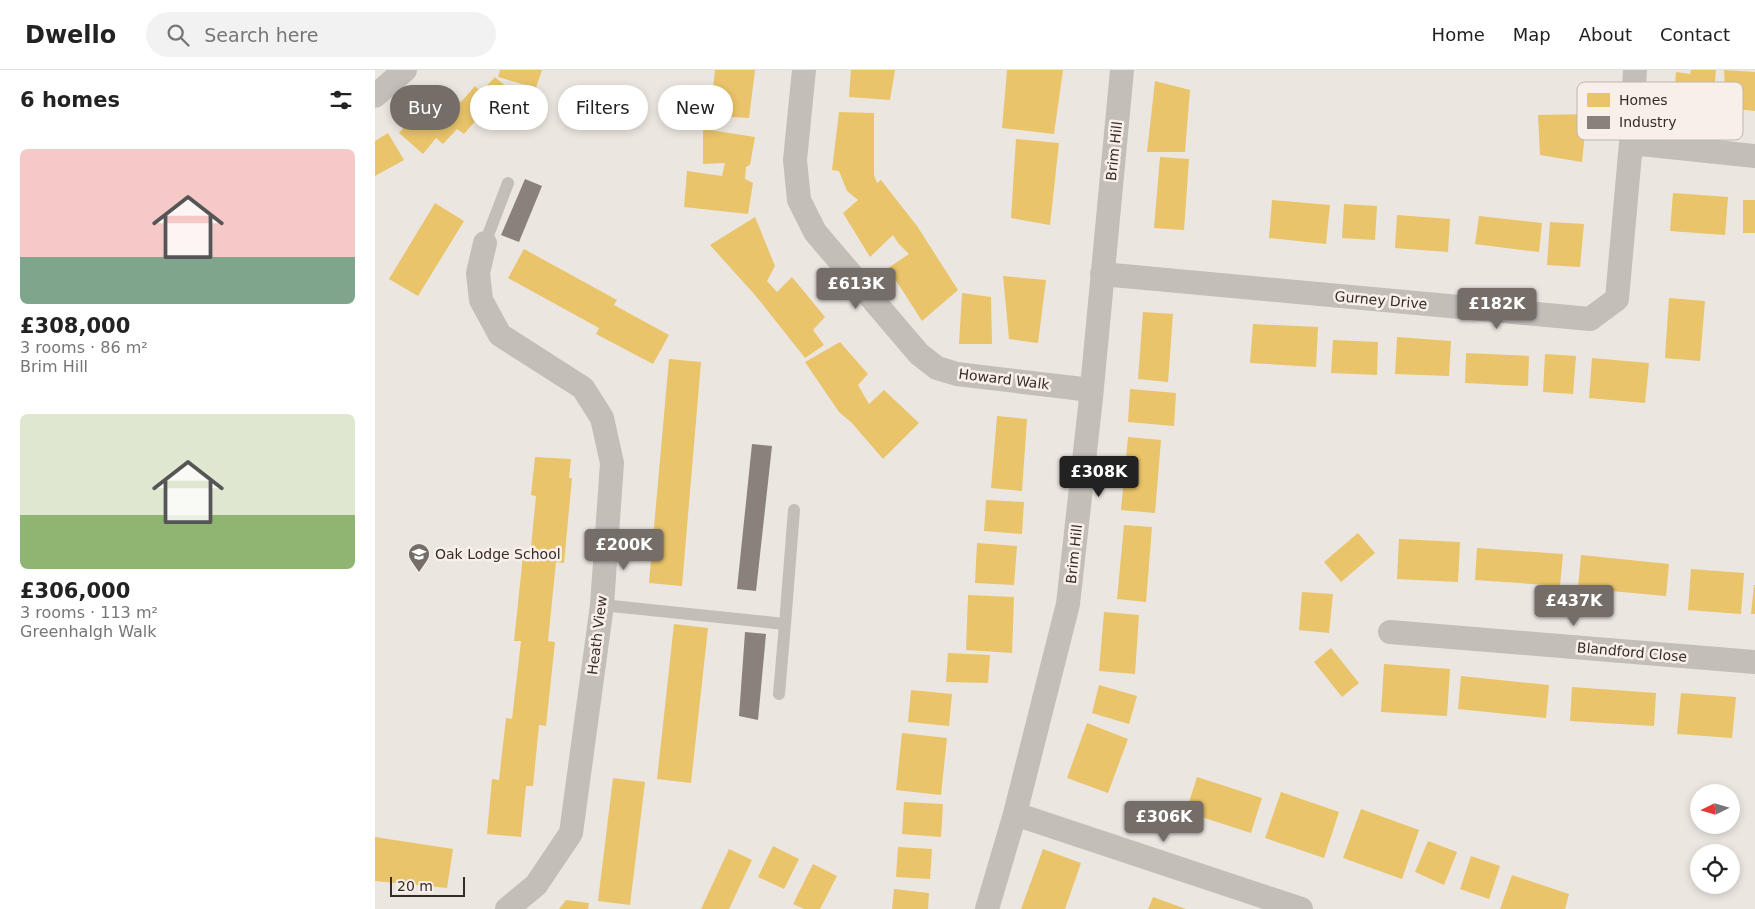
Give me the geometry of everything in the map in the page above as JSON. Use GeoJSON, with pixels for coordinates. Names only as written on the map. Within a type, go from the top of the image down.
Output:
{"type":"FeatureCollection","features":[{"type":"Feature","properties":{"kind":"street"},"geometry":{"type":"LineString","coordinates":[[375,96],[405,70]]}},
{"type":"Feature","properties":{"kind":"street","name":"Howard Walk"},"geometry":{"type":"LineString","coordinates":[[804,70],[795,160],[799,200],[815,232],[919,354],[937,368],[957,374],[1091,390]]}},
{"type":"Feature","properties":{"kind":"street","name":"Brim Hill"},"geometry":{"type":"LineString","coordinates":[[987,909],[1015,814],[1068,604],[1122,70]]}},
{"type":"Feature","properties":{"kind":"street","name":"Gurney Drive"},"geometry":{"type":"LineString","coordinates":[[1102,274],[1590,319],[1617,299],[1631,140]]}},
{"type":"Feature","properties":{"kind":"street"},"geometry":{"type":"LineString","coordinates":[[1631,143],[1755,156]]}},
{"type":"Feature","properties":{"kind":"street","name":"Heath View"},"geometry":{"type":"LineString","coordinates":[[485,243],[477,273],[481,300],[500,335],[583,388],[601,418],[612,463],[602,604],[571,833],[536,884],[507,909]]}},
{"type":"Feature","properties":{"kind":"street","name":"Blandford Close"},"geometry":{"type":"LineString","coordinates":[[1390,632],[1755,662]]}},
{"type":"Feature","properties":{"kind":"street"},"geometry":{"type":"LineString","coordinates":[[1015,814],[1301,909]]}},
{"type":"Feature","properties":{"kind":"lane"},"geometry":{"type":"LineString","coordinates":[[485,243],[508,183]]}},
{"type":"Feature","properties":{"kind":"lane"},"geometry":{"type":"LineString","coordinates":[[779,694],[794,510]]}},
{"type":"Feature","properties":{"kind":"lane"},"geometry":{"type":"LineString","coordinates":[[602,604],[785,624]]}},
{"type":"Feature","properties":{"kind":"building: Homes"},"geometry":{"type":"Polygon","coordinates":[[[500,70],[542,70],[537,85],[526,85],[498,77],[500,70]]]}},
{"type":"Feature","properties":{"kind":"building: Homes"},"geometry":{"type":"Polygon","coordinates":[[[715,70],[755,70],[749,118],[733,117],[733,85],[713,85],[715,70]]]}},
{"type":"Feature","properties":{"kind":"building: Homes"},"geometry":{"type":"Polygon","coordinates":[[[851,70],[895,70],[890,100],[849,97],[851,70]]]}},
{"type":"Feature","properties":{"kind":"building: Homes"},"geometry":{"type":"Polygon","coordinates":[[[1007,70],[1063,70],[1054,134],[1002,128],[1007,70]]]}},
{"type":"Feature","properties":{"kind":"building: Homes"},"geometry":{"type":"Polygon","coordinates":[[[1691,70],[1716,70],[1715,82],[1675,82],[1676,72],[1690,74],[1691,70]]]}},
{"type":"Feature","properties":{"kind":"building: Homes"},"geometry":{"type":"Polygon","coordinates":[[[1724,70],[1755,72],[1755,111],[1743,110],[1743,82],[1725,82],[1724,70]]]}},
{"type":"Feature","properties":{"kind":"building: Homes"},"geometry":{"type":"Polygon","coordinates":[[[495,77],[505,85],[488,85],[495,77]]]}},
{"type":"Feature","properties":{"kind":"building: Homes"},"geometry":{"type":"Polygon","coordinates":[[[1155,81],[1190,90],[1185,152],[1147,152],[1155,81]]]}},
{"type":"Feature","properties":{"kind":"building: Homes"},"geometry":{"type":"Polygon","coordinates":[[[470,92],[470,127],[464,134],[458,130],[460,130],[461,102],[470,92]]]}},
{"type":"Feature","properties":{"kind":"building: Homes"},"geometry":{"type":"Polygon","coordinates":[[[839,112],[874,113],[874,175],[877,183],[881,180],[917,226],[958,290],[922,321],[888,268],[909,254],[893,235],[870,257],[843,213],[858,200],[847,191],[839,171],[832,170],[839,112]]]}},
{"type":"Feature","properties":{"kind":"building: Homes"},"geometry":{"type":"Polygon","coordinates":[[[1577,114],[1577,140],[1584,140],[1582,162],[1540,155],[1538,115],[1577,114]]]}},
{"type":"Feature","properties":{"kind":"building: Homes"},"geometry":{"type":"Polygon","coordinates":[[[402,130],[456,130],[443,144],[436,138],[423,154],[399,133],[402,130]]]}},
{"type":"Feature","properties":{"kind":"building: Homes"},"geometry":{"type":"Polygon","coordinates":[[[703,130],[755,137],[750,165],[746,167],[745,179],[753,183],[748,214],[684,207],[687,171],[722,176],[725,163],[703,164],[703,130]]]}},
{"type":"Feature","properties":{"kind":"building: Homes"},"geometry":{"type":"Polygon","coordinates":[[[388,133],[404,160],[375,176],[375,141],[388,133]]]}},
{"type":"Feature","properties":{"kind":"building: Homes"},"geometry":{"type":"Polygon","coordinates":[[[1016,139],[1059,143],[1050,225],[1011,218],[1016,139]]]}},
{"type":"Feature","properties":{"kind":"building: Homes"},"geometry":{"type":"Polygon","coordinates":[[[1160,157],[1189,159],[1184,230],[1154,228],[1160,157]]]}},
{"type":"Feature","properties":{"kind":"building: Homes"},"geometry":{"type":"Polygon","coordinates":[[[1673,193],[1728,197],[1725,235],[1670,231],[1673,193]]]}},
{"type":"Feature","properties":{"kind":"building: Homes"},"geometry":{"type":"Polygon","coordinates":[[[1272,200],[1330,205],[1326,244],[1269,238],[1272,200]]]}},
{"type":"Feature","properties":{"kind":"building: Homes"},"geometry":{"type":"Polygon","coordinates":[[[1743,200],[1755,200],[1755,233],[1743,233],[1743,200]]]}},
{"type":"Feature","properties":{"kind":"building: Homes"},"geometry":{"type":"Polygon","coordinates":[[[435,203],[464,221],[418,296],[389,279],[435,203]]]}},
{"type":"Feature","properties":{"kind":"building: Homes"},"geometry":{"type":"Polygon","coordinates":[[[1344,204],[1377,206],[1375,240],[1342,238],[1344,204]]]}},
{"type":"Feature","properties":{"kind":"building: Homes"},"geometry":{"type":"Polygon","coordinates":[[[1397,215],[1450,219],[1448,252],[1395,248],[1397,215]]]}},
{"type":"Feature","properties":{"kind":"building: Homes"},"geometry":{"type":"Polygon","coordinates":[[[1479,216],[1542,223],[1539,252],[1475,244],[1479,216]]]}},
{"type":"Feature","properties":{"kind":"building: Homes"},"geometry":{"type":"Polygon","coordinates":[[[755,217],[775,266],[767,281],[777,292],[792,277],[825,317],[813,330],[824,345],[805,358],[755,295],[710,245],[755,217]]]}},
{"type":"Feature","properties":{"kind":"building: Homes"},"geometry":{"type":"Polygon","coordinates":[[[1550,222],[1584,224],[1580,267],[1547,265],[1550,222]]]}},
{"type":"Feature","properties":{"kind":"building: Homes"},"geometry":{"type":"Polygon","coordinates":[[[524,249],[617,300],[614,305],[669,335],[653,364],[596,334],[599,328],[508,278],[524,249]]]}},
{"type":"Feature","properties":{"kind":"building: Homes"},"geometry":{"type":"Polygon","coordinates":[[[1003,276],[1046,280],[1038,343],[1009,339],[1003,276]]]}},
{"type":"Feature","properties":{"kind":"building: Homes"},"geometry":{"type":"Polygon","coordinates":[[[962,293],[991,297],[992,344],[959,344],[962,293]]]}},
{"type":"Feature","properties":{"kind":"building: Homes"},"geometry":{"type":"Polygon","coordinates":[[[1669,298],[1705,301],[1700,361],[1665,358],[1669,298]]]}},
{"type":"Feature","properties":{"kind":"building: Homes"},"geometry":{"type":"Polygon","coordinates":[[[1143,312],[1173,314],[1168,382],[1138,379],[1143,312]]]}},
{"type":"Feature","properties":{"kind":"building: Homes"},"geometry":{"type":"Polygon","coordinates":[[[1253,324],[1318,327],[1316,367],[1250,363],[1253,324]]]}},
{"type":"Feature","properties":{"kind":"building: Homes"},"geometry":{"type":"Polygon","coordinates":[[[1397,337],[1451,341],[1449,376],[1395,374],[1397,337]]]}},
{"type":"Feature","properties":{"kind":"building: Homes"},"geometry":{"type":"Polygon","coordinates":[[[1333,340],[1378,342],[1377,375],[1331,373],[1333,340]]]}},
{"type":"Feature","properties":{"kind":"building: Homes"},"geometry":{"type":"Polygon","coordinates":[[[840,342],[868,374],[858,385],[869,404],[884,390],[919,423],[883,459],[851,422],[839,412],[805,362],[840,342]]]}},
{"type":"Feature","properties":{"kind":"building: Homes"},"geometry":{"type":"Polygon","coordinates":[[[1466,353],[1529,356],[1528,386],[1465,383],[1466,353]]]}},
{"type":"Feature","properties":{"kind":"building: Homes"},"geometry":{"type":"Polygon","coordinates":[[[1545,354],[1576,356],[1573,394],[1543,392],[1545,354]]]}},
{"type":"Feature","properties":{"kind":"building: Homes"},"geometry":{"type":"Polygon","coordinates":[[[1592,358],[1649,363],[1645,403],[1589,398],[1592,358]]]}},
{"type":"Feature","properties":{"kind":"building: Homes"},"geometry":{"type":"Polygon","coordinates":[[[669,359],[701,362],[682,586],[649,583],[669,359]]]}},
{"type":"Feature","properties":{"kind":"building: Homes"},"geometry":{"type":"Polygon","coordinates":[[[1130,389],[1176,393],[1174,426],[1128,422],[1130,389]]]}},
{"type":"Feature","properties":{"kind":"building: Homes"},"geometry":{"type":"Polygon","coordinates":[[[997,416],[1027,419],[1022,491],[991,488],[997,416]]]}},
{"type":"Feature","properties":{"kind":"building: Homes"},"geometry":{"type":"Polygon","coordinates":[[[1128,437],[1161,440],[1155,513],[1121,510],[1128,437]]]}},
{"type":"Feature","properties":{"kind":"building: Homes"},"geometry":{"type":"Polygon","coordinates":[[[535,457],[571,459],[569,478],[572,478],[564,563],[556,562],[548,641],[555,642],[546,726],[539,725],[533,786],[526,786],[521,837],[487,834],[492,779],[499,780],[506,718],[512,719],[521,641],[514,641],[523,556],[530,557],[536,496],[531,495],[535,457]]]}},
{"type":"Feature","properties":{"kind":"building: Homes"},"geometry":{"type":"Polygon","coordinates":[[[986,500],[1024,502],[1022,534],[984,531],[986,500]]]}},
{"type":"Feature","properties":{"kind":"building: Homes"},"geometry":{"type":"Polygon","coordinates":[[[1124,525],[1152,527],[1146,602],[1117,599],[1124,525]]]}},
{"type":"Feature","properties":{"kind":"building: Homes"},"geometry":{"type":"Polygon","coordinates":[[[1358,533],[1375,553],[1341,582],[1324,562],[1358,533]]]}},
{"type":"Feature","properties":{"kind":"building: Homes"},"geometry":{"type":"Polygon","coordinates":[[[1399,539],[1460,542],[1458,582],[1397,579],[1399,539]]]}},
{"type":"Feature","properties":{"kind":"building: Homes"},"geometry":{"type":"Polygon","coordinates":[[[977,543],[1017,546],[1014,585],[975,583],[977,543]]]}},
{"type":"Feature","properties":{"kind":"building: Homes"},"geometry":{"type":"Polygon","coordinates":[[[1477,548],[1563,554],[1560,586],[1475,580],[1477,548]]]}},
{"type":"Feature","properties":{"kind":"building: Homes"},"geometry":{"type":"Polygon","coordinates":[[[1581,555],[1669,564],[1666,596],[1578,588],[1581,555]]]}},
{"type":"Feature","properties":{"kind":"building: Homes"},"geometry":{"type":"Polygon","coordinates":[[[1691,569],[1744,573],[1741,614],[1688,610],[1691,569]]]}},
{"type":"Feature","properties":{"kind":"building: Homes"},"geometry":{"type":"Polygon","coordinates":[[[1754,585],[1755,614],[1751,614],[1754,585]]]}},
{"type":"Feature","properties":{"kind":"building: Homes"},"geometry":{"type":"Polygon","coordinates":[[[1302,592],[1333,594],[1329,633],[1299,630],[1302,592]]]}},
{"type":"Feature","properties":{"kind":"building: Homes"},"geometry":{"type":"Polygon","coordinates":[[[968,595],[1014,597],[1012,653],[966,650],[968,595]]]}},
{"type":"Feature","properties":{"kind":"building: Homes"},"geometry":{"type":"Polygon","coordinates":[[[1104,612],[1139,615],[1135,674],[1099,671],[1104,612]]]}},
{"type":"Feature","properties":{"kind":"building: Homes"},"geometry":{"type":"Polygon","coordinates":[[[674,624],[708,628],[691,783],[657,779],[674,624]]]}},
{"type":"Feature","properties":{"kind":"building: Homes"},"geometry":{"type":"Polygon","coordinates":[[[1331,648],[1359,683],[1342,697],[1314,662],[1331,648]]]}},
{"type":"Feature","properties":{"kind":"building: Homes"},"geometry":{"type":"Polygon","coordinates":[[[948,653],[990,655],[988,683],[946,682],[948,653]]]}},
{"type":"Feature","properties":{"kind":"building: Homes"},"geometry":{"type":"Polygon","coordinates":[[[1384,664],[1450,669],[1447,716],[1381,712],[1384,664]]]}},
{"type":"Feature","properties":{"kind":"building: Homes"},"geometry":{"type":"Polygon","coordinates":[[[1461,676],[1549,685],[1546,718],[1458,709],[1461,676]]]}},
{"type":"Feature","properties":{"kind":"building: Homes"},"geometry":{"type":"Polygon","coordinates":[[[1099,685],[1137,696],[1129,724],[1092,713],[1099,685]]]}},
{"type":"Feature","properties":{"kind":"building: Homes"},"geometry":{"type":"Polygon","coordinates":[[[1572,687],[1656,693],[1654,726],[1570,721],[1572,687]]]}},
{"type":"Feature","properties":{"kind":"building: Homes"},"geometry":{"type":"Polygon","coordinates":[[[911,690],[952,694],[949,726],[908,722],[911,690]]]}},
{"type":"Feature","properties":{"kind":"building: Homes"},"geometry":{"type":"Polygon","coordinates":[[[1681,693],[1736,697],[1732,738],[1677,734],[1681,693]]]}},
{"type":"Feature","properties":{"kind":"building: Homes"},"geometry":{"type":"Polygon","coordinates":[[[1087,723],[1128,739],[1108,793],[1067,778],[1087,723]]]}},
{"type":"Feature","properties":{"kind":"building: Homes"},"geometry":{"type":"Polygon","coordinates":[[[902,733],[947,738],[941,795],[896,790],[902,733]]]}},
{"type":"Feature","properties":{"kind":"building: Homes"},"geometry":{"type":"Polygon","coordinates":[[[1197,777],[1262,798],[1251,833],[1186,812],[1197,777]]]}},
{"type":"Feature","properties":{"kind":"building: Homes"},"geometry":{"type":"Polygon","coordinates":[[[613,778],[645,782],[630,905],[598,901],[613,778]]]}},
{"type":"Feature","properties":{"kind":"building: Homes"},"geometry":{"type":"Polygon","coordinates":[[[1281,792],[1339,812],[1324,858],[1265,838],[1281,792]]]}},
{"type":"Feature","properties":{"kind":"building: Homes"},"geometry":{"type":"Polygon","coordinates":[[[904,802],[943,804],[941,837],[902,834],[904,802]]]}},
{"type":"Feature","properties":{"kind":"building: Homes"},"geometry":{"type":"Polygon","coordinates":[[[1361,809],[1419,830],[1402,879],[1343,858],[1361,809]]]}},
{"type":"Feature","properties":{"kind":"building: Homes"},"geometry":{"type":"Polygon","coordinates":[[[375,837],[453,849],[447,888],[375,881],[375,837]]]}},
{"type":"Feature","properties":{"kind":"building: Homes"},"geometry":{"type":"Polygon","coordinates":[[[1428,841],[1457,852],[1444,885],[1415,872],[1428,841]]]}},
{"type":"Feature","properties":{"kind":"building: Homes"},"geometry":{"type":"Polygon","coordinates":[[[773,846],[799,859],[784,889],[758,877],[773,846]]]}},
{"type":"Feature","properties":{"kind":"building: Homes"},"geometry":{"type":"Polygon","coordinates":[[[898,847],[932,849],[930,879],[896,877],[898,847]]]}},
{"type":"Feature","properties":{"kind":"building: Homes"},"geometry":{"type":"Polygon","coordinates":[[[729,849],[752,860],[729,909],[701,909],[729,849]]]}},
{"type":"Feature","properties":{"kind":"building: Homes"},"geometry":{"type":"Polygon","coordinates":[[[1043,849],[1081,863],[1065,909],[1021,909],[1043,849]]]}},
{"type":"Feature","properties":{"kind":"building: Homes"},"geometry":{"type":"Polygon","coordinates":[[[1471,856],[1500,866],[1489,899],[1460,889],[1471,856]]]}},
{"type":"Feature","properties":{"kind":"building: Homes"},"geometry":{"type":"Polygon","coordinates":[[[813,864],[837,876],[820,909],[804,909],[793,904],[813,864]]]}},
{"type":"Feature","properties":{"kind":"building: Homes"},"geometry":{"type":"Polygon","coordinates":[[[1512,875],[1569,894],[1565,909],[1500,909],[1512,875]]]}},
{"type":"Feature","properties":{"kind":"building: Homes"},"geometry":{"type":"Polygon","coordinates":[[[894,889],[929,893],[928,909],[892,909],[894,889]]]}},
{"type":"Feature","properties":{"kind":"building: Homes"},"geometry":{"type":"Polygon","coordinates":[[[1153,897],[1186,909],[1148,909],[1153,897]]]}},
{"type":"Feature","properties":{"kind":"building: Homes"},"geometry":{"type":"Polygon","coordinates":[[[566,900],[589,903],[588,909],[559,909],[566,900]]]}},
{"type":"Feature","properties":{"kind":"building: Industry"},"geometry":{"type":"Polygon","coordinates":[[[525,179],[542,186],[519,242],[501,235],[525,179]]]}},
{"type":"Feature","properties":{"kind":"building: Industry"},"geometry":{"type":"Polygon","coordinates":[[[752,444],[772,446],[756,591],[737,589],[752,444]]]}},
{"type":"Feature","properties":{"kind":"building: Industry"},"geometry":{"type":"Polygon","coordinates":[[[745,632],[766,634],[758,720],[739,716],[745,632]]]}},
{"type":"Feature","properties":{"kind":"place","name":"Oak Lodge School"},"geometry":{"type":"Point","coordinates":[419,573]}}]}
